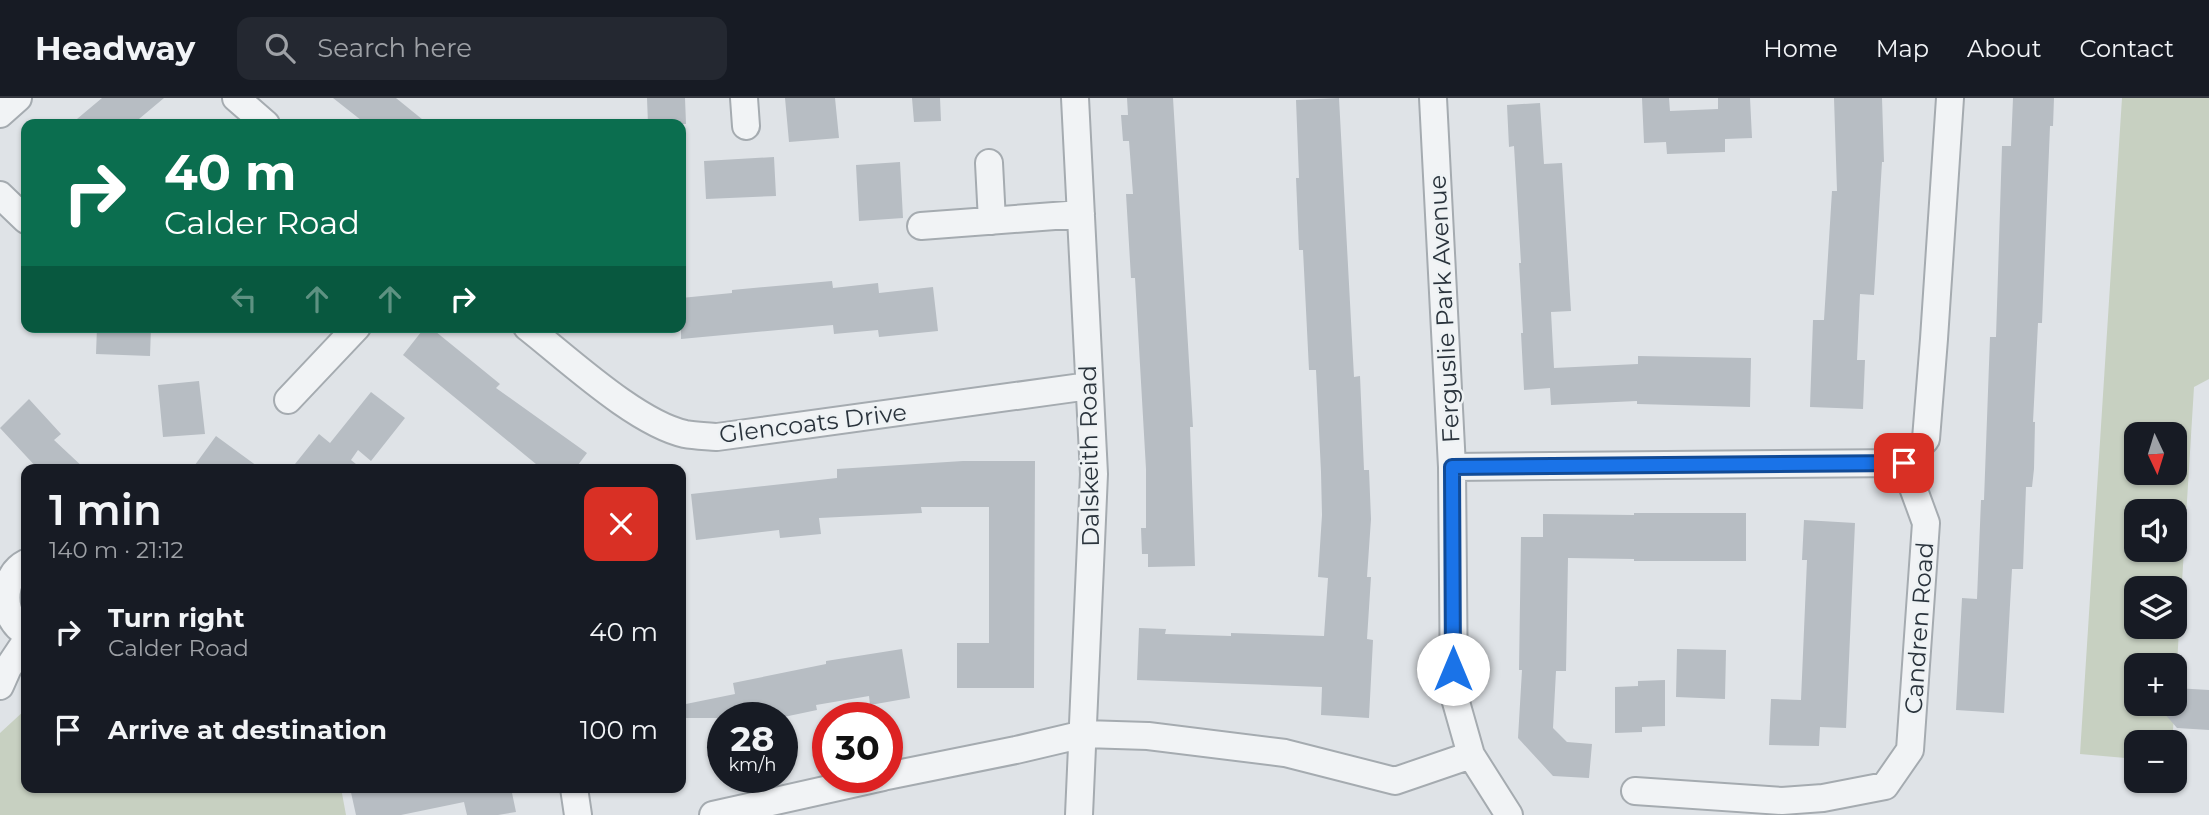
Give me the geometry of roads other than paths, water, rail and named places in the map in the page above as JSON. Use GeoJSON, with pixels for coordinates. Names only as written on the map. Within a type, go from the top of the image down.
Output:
{"type":"FeatureCollection","features":[{"type":"Feature","properties":{"kind":"street"},"geometry":{"type":"LineString","coordinates":[[0,114],[18,98]]}},
{"type":"Feature","properties":{"kind":"street"},"geometry":{"type":"LineString","coordinates":[[236,98],[260,119]]}},
{"type":"Feature","properties":{"kind":"street"},"geometry":{"type":"LineString","coordinates":[[744,98],[746,126]]}},
{"type":"Feature","properties":{"kind":"street","name":"Dalskeith Road"},"geometry":{"type":"LineString","coordinates":[[1075,98],[1094,474],[1079,815]]}},
{"type":"Feature","properties":{"kind":"street","name":"Ferguslie Park Avenue"},"geometry":{"type":"LineString","coordinates":[[1433,98],[1452,467],[1454,695],[1471,755],[1509,811]]}},
{"type":"Feature","properties":{"kind":"street"},"geometry":{"type":"LineString","coordinates":[[1452,467],[1904,463],[1926,439],[1950,98]]}},
{"type":"Feature","properties":{"kind":"street"},"geometry":{"type":"LineString","coordinates":[[989,163],[992,221]]}},
{"type":"Feature","properties":{"kind":"street"},"geometry":{"type":"LineString","coordinates":[[0,195],[21,215]]}},
{"type":"Feature","properties":{"kind":"street"},"geometry":{"type":"LineString","coordinates":[[921,226],[1081,214]]}},
{"type":"Feature","properties":{"kind":"street"},"geometry":{"type":"LineString","coordinates":[[288,400],[351,333]]}},
{"type":"Feature","properties":{"kind":"street","name":"Glencoats Drive"},"geometry":{"type":"LineString","coordinates":[[535,333],[622,402],[664,427],[685,434],[717,437],[1089,386]]}},
{"type":"Feature","properties":{"kind":"street","name":"Candren Road"},"geometry":{"type":"LineString","coordinates":[[1635,791],[1782,800],[1823,798],[1885,786],[1910,750],[1926,523],[1904,463]]}},
{"type":"Feature","properties":{"kind":"street"},"geometry":{"type":"LineString","coordinates":[[13,565],[5,587],[4,601],[12,622],[21,629]]}},
{"type":"Feature","properties":{"kind":"street"},"geometry":{"type":"LineString","coordinates":[[0,686],[21,648]]}},
{"type":"Feature","properties":{"kind":"street"},"geometry":{"type":"LineString","coordinates":[[903,773],[1084,734],[1148,736],[1285,753],[1395,781],[1471,755]]}},
{"type":"Feature","properties":{"kind":"street"},"geometry":{"type":"LineString","coordinates":[[575,793],[578,815]]}},
{"type":"Feature","properties":{"kind":"street"},"geometry":{"type":"LineString","coordinates":[[713,815],[813,793]]}}]}
